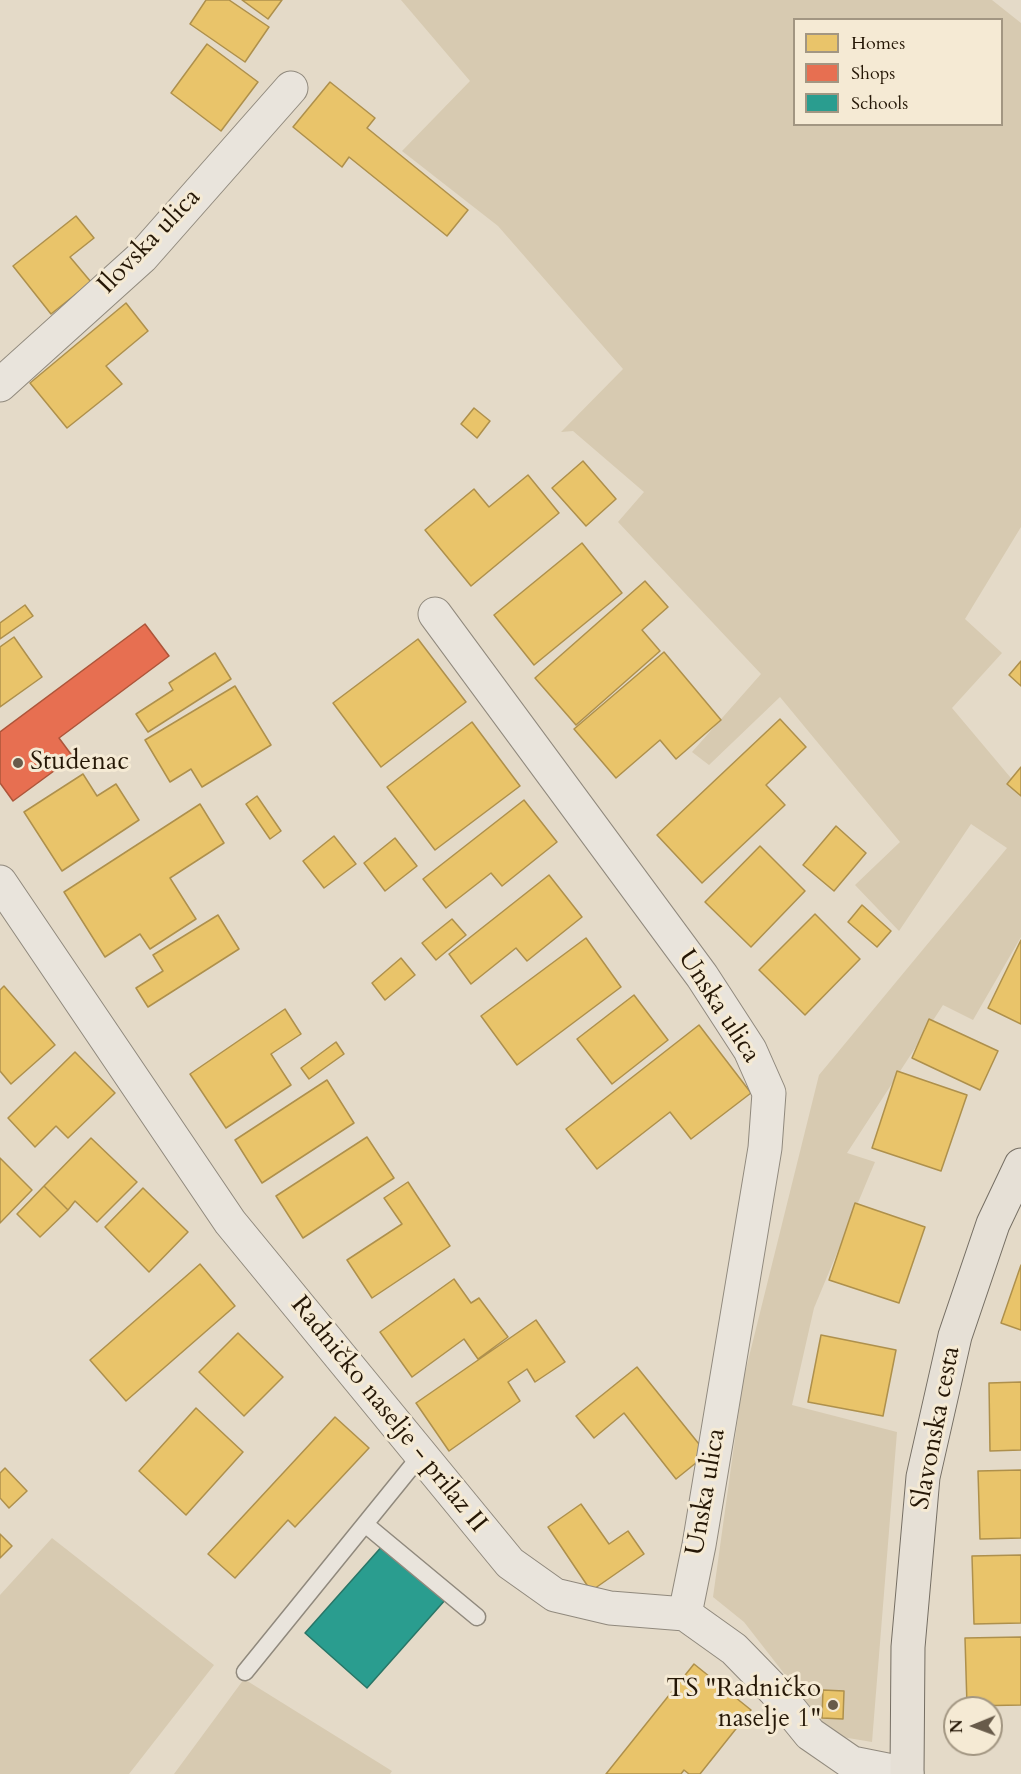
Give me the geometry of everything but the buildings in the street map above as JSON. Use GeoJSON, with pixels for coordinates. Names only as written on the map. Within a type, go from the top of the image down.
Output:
{"type":"FeatureCollection","features":[{"type":"Feature","properties":{"kind":"main road","name":"Slavonska cesta"},"geometry":{"type":"LineString","coordinates":[[907,1774],[908,1647],[922,1477],[955,1336],[993,1224],[1021,1165]]}},
{"type":"Feature","properties":{"kind":"street","name":"Ilovska ulica"},"geometry":{"type":"LineString","coordinates":[[0,385],[142,257],[291,88]]}},
{"type":"Feature","properties":{"kind":"street","name":"Unska ulica"},"geometry":{"type":"LineString","coordinates":[[435,614],[702,976],[750,1050],[769,1094],[765,1148],[699,1545],[685,1614]]}},
{"type":"Feature","properties":{"kind":"street","name":"Radničko naselje - prilaz II"},"geometry":{"type":"LineString","coordinates":[[0,882],[230,1222],[510,1563],[555,1595],[610,1608],[685,1614]]}},
{"type":"Feature","properties":{"kind":"street"},"geometry":{"type":"LineString","coordinates":[[685,1614],[734,1649],[775,1691],[810,1734],[852,1763],[907,1774]]}},
{"type":"Feature","properties":{"kind":"lane"},"geometry":{"type":"LineString","coordinates":[[245,1672],[421,1455]]}},
{"type":"Feature","properties":{"kind":"lane"},"geometry":{"type":"LineString","coordinates":[[365,1524],[477,1617]]}},
{"type":"Feature","properties":{"kind":"shaded area"},"geometry":{"type":"Polygon","coordinates":[[[401,0],[992,0],[1021,23],[1021,527],[965,619],[1002,653],[952,708],[1021,790],[1021,937],[973,1020],[943,1005],[847,1153],[875,1162],[814,1308],[792,1405],[897,1432],[872,1742],[842,1737],[825,1726],[744,1622],[713,1597],[743,1381],[819,1075],[1007,848],[971,824],[899,931],[855,885],[900,842],[780,697],[709,765],[692,752],[761,674],[618,522],[644,492],[573,431],[561,432],[623,369],[498,226],[402,151],[470,81],[401,0]]]}},
{"type":"Feature","properties":{"kind":"shaded area"},"geometry":{"type":"Polygon","coordinates":[[[52,1538],[214,1665],[129,1774],[0,1774],[0,1595],[52,1538]]]}},
{"type":"Feature","properties":{"kind":"shaded area"},"geometry":{"type":"Polygon","coordinates":[[[244,1679],[392,1771],[390,1774],[174,1774],[244,1679]]]}},
{"type":"Feature","properties":{"kind":"place","name":"Studenac"},"geometry":{"type":"Point","coordinates":[18,763]}},
{"type":"Feature","properties":{"kind":"place","name":"TS \"Radničko naselje 1\""},"geometry":{"type":"Point","coordinates":[833,1705]}}]}
